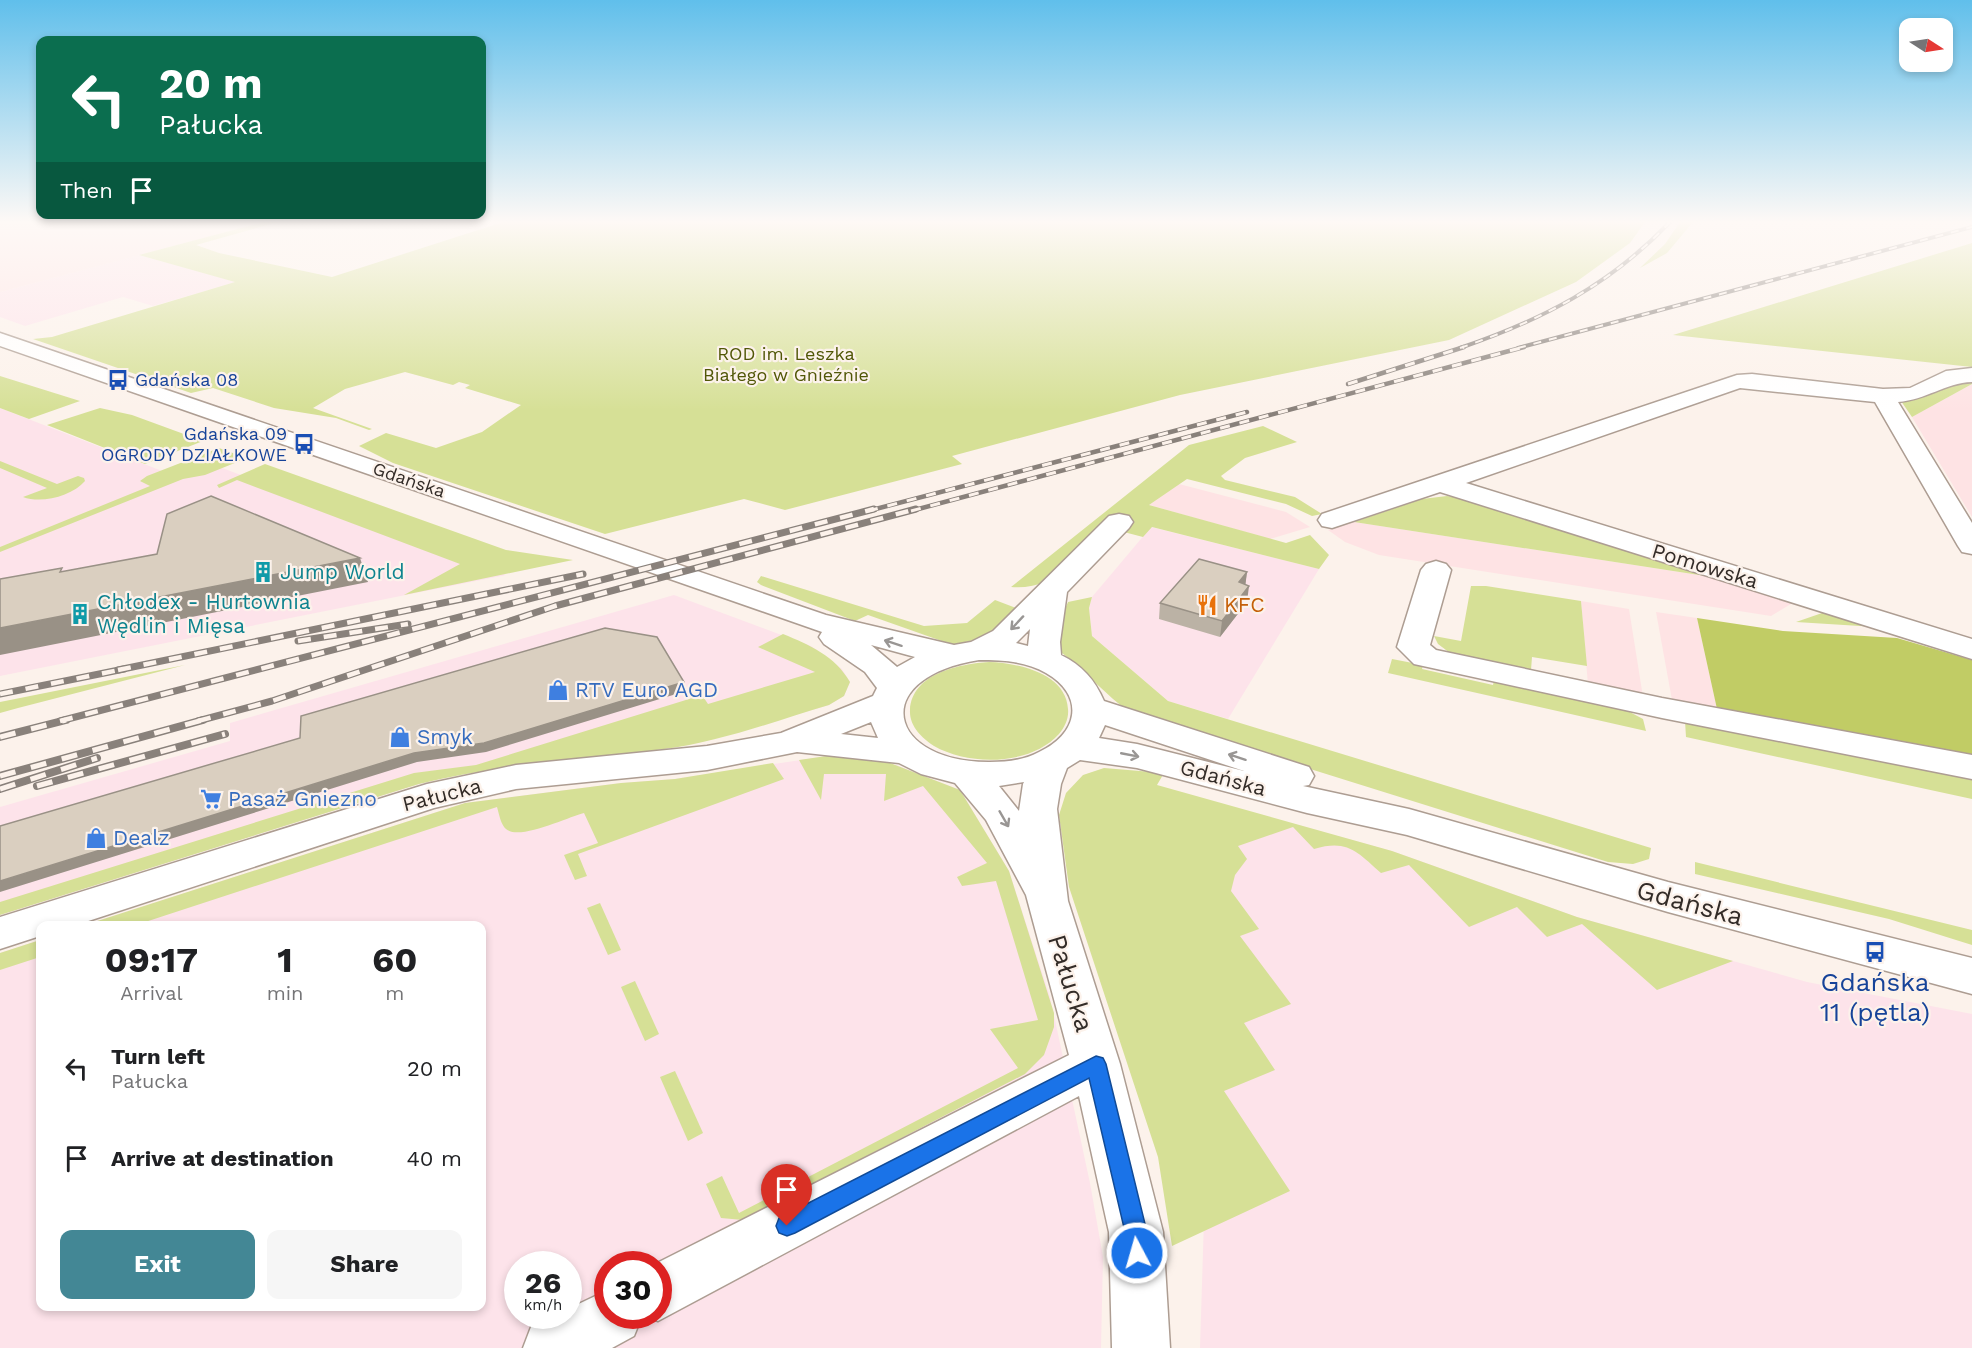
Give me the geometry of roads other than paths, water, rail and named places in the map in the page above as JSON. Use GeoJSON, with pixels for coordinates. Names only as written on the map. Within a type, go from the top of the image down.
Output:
{"type":"FeatureCollection","features":[{"type":"Feature","properties":{"kind":"street","name":"Gdańska"},"geometry":{"type":"LineString","coordinates":[[0,339],[818,622],[854,629],[909,648],[965,652]]}},
{"type":"Feature","properties":{"kind":"street"},"geometry":{"type":"LineString","coordinates":[[1332,520],[1743,380],[1883,396],[1914,394],[1954,376],[1972,375]]}},
{"type":"Feature","properties":{"kind":"street"},"geometry":{"type":"LineString","coordinates":[[1883,396],[1972,546]]}},
{"type":"Feature","properties":{"kind":"street","name":"Pomowska"},"geometry":{"type":"LineString","coordinates":[[1439,483],[1972,649]]}},
{"type":"Feature","properties":{"kind":"street"},"geometry":{"type":"LineString","coordinates":[[965,652],[1014,652],[1045,661],[1076,681],[1085,694],[1090,708],[1086,729],[1062,754],[1011,773],[967,773],[926,761],[910,752],[890,728],[891,695],[908,674],[927,663],[1004,638],[1019,619],[1052,590],[1119,522]]}},
{"type":"Feature","properties":{"kind":"street"},"geometry":{"type":"LineString","coordinates":[[1436,570],[1413,647],[1425,657],[1662,708],[1972,767]]}},
{"type":"Feature","properties":{"kind":"street"},"geometry":{"type":"LineString","coordinates":[[1045,661],[1044,642],[1052,590]]}},
{"type":"Feature","properties":{"kind":"street","name":"Gdańska"},"geometry":{"type":"LineString","coordinates":[[818,622],[837,639],[869,658],[884,672],[891,695]]}},
{"type":"Feature","properties":{"kind":"street","name":"Pałucka"},"geometry":{"type":"LineString","coordinates":[[38,921],[427,797],[516,777],[707,758],[793,742],[891,695]]}},
{"type":"Feature","properties":{"kind":"street","name":"Gdańska"},"geometry":{"type":"LineString","coordinates":[[1090,708],[1312,781],[1409,822]]}},
{"type":"Feature","properties":{"kind":"street","name":"Pałucka"},"geometry":{"type":"LineString","coordinates":[[793,742],[910,752]]}},
{"type":"Feature","properties":{"kind":"street","name":"Gdańska"},"geometry":{"type":"LineString","coordinates":[[1062,754],[1097,749],[1137,756],[1307,800],[1409,822],[1668,897],[1972,976]]}},
{"type":"Feature","properties":{"kind":"street","name":"Pałucka"},"geometry":{"type":"LineString","coordinates":[[1047,901],[1038,808],[1042,784],[1062,754]]}},
{"type":"Feature","properties":{"kind":"street","name":"Pałucka"},"geometry":{"type":"LineString","coordinates":[[967,773],[1002,814],[1047,901],[1096,1064],[1136,1232],[1141,1348]]}},
{"type":"Feature","properties":{"kind":"street","name":"Pałucka"},"geometry":{"type":"LineString","coordinates":[[0,933],[36,922]]}},
{"type":"Feature","properties":{"kind":"street"},"geometry":{"type":"LineString","coordinates":[[672,1286],[1096,1064]]}},
{"type":"Feature","properties":{"kind":"street"},"geometry":{"type":"LineString","coordinates":[[552,1348],[594,1326]]}},
{"type":"Feature","properties":{"kind":"railway"},"geometry":{"type":"LineString","coordinates":[[1460,348],[1547,312],[1594,285]]}},
{"type":"Feature","properties":{"kind":"railway"},"geometry":{"type":"LineString","coordinates":[[1518,348],[1755,285]]}},
{"type":"Feature","properties":{"kind":"railway"},"geometry":{"type":"LineString","coordinates":[[1348,384],[1464,347]]}},
{"type":"Feature","properties":{"kind":"railway"},"geometry":{"type":"LineString","coordinates":[[911,511],[1524,347]]}},
{"type":"Feature","properties":{"kind":"railway"},"geometry":{"type":"LineString","coordinates":[[868,511],[1247,412]]}},
{"type":"Feature","properties":{"kind":"railway"},"geometry":{"type":"LineString","coordinates":[[60,721],[874,509]]}},
{"type":"Feature","properties":{"kind":"railway"},"geometry":{"type":"LineString","coordinates":[[198,721],[272,701],[555,606],[916,509]]}},
{"type":"Feature","properties":{"kind":"railway"},"geometry":{"type":"LineString","coordinates":[[118,670],[583,574]]}},
{"type":"Feature","properties":{"kind":"railway"},"geometry":{"type":"LineString","coordinates":[[298,641],[408,624]]}},
{"type":"Feature","properties":{"kind":"railway"},"geometry":{"type":"LineString","coordinates":[[0,694],[124,669]]}},
{"type":"Feature","properties":{"kind":"railway"},"geometry":{"type":"LineString","coordinates":[[0,737],[66,720]]}},
{"type":"Feature","properties":{"kind":"railway"},"geometry":{"type":"LineString","coordinates":[[0,776],[203,720]]}},
{"type":"Feature","properties":{"kind":"railway"},"geometry":{"type":"LineString","coordinates":[[37,786],[225,734]]}},
{"type":"Feature","properties":{"kind":"railway"},"geometry":{"type":"LineString","coordinates":[[0,789],[97,758]]}},
{"type":"Feature","properties":{"kind":"place","name":"Gdańska 08"},"geometry":{"type":"Point","coordinates":[118,380]}},
{"type":"Feature","properties":{"kind":"place","name":"Gdańska 09 OGRODY DZIAŁKOWE"},"geometry":{"type":"Point","coordinates":[304,444]}},
{"type":"Feature","properties":{"kind":"place","name":"Jump World"},"geometry":{"type":"Point","coordinates":[263,572]}},
{"type":"Feature","properties":{"kind":"place","name":"KFC"},"geometry":{"type":"Point","coordinates":[1207,605]}},
{"type":"Feature","properties":{"kind":"place","name":"Chłodex - Hurtownia Wędlin i Mięsa"},"geometry":{"type":"Point","coordinates":[80,614]}},
{"type":"Feature","properties":{"kind":"place","name":"RTV Euro AGD"},"geometry":{"type":"Point","coordinates":[558,690]}},
{"type":"Feature","properties":{"kind":"place","name":"Smyk"},"geometry":{"type":"Point","coordinates":[400,737]}},
{"type":"Feature","properties":{"kind":"place","name":"Pasaż Gniezno"},"geometry":{"type":"Point","coordinates":[211,799]}},
{"type":"Feature","properties":{"kind":"place","name":"Dealz"},"geometry":{"type":"Point","coordinates":[96,838]}},
{"type":"Feature","properties":{"kind":"place","name":"Gdańska 11 (pętla)"},"geometry":{"type":"Point","coordinates":[1875,952]}},
{"type":"Feature","properties":{"kind":"park label","name":"ROD im. Leszka Białego w Gnieźnie"},"geometry":{"type":"Point","coordinates":[786,364]}}]}
